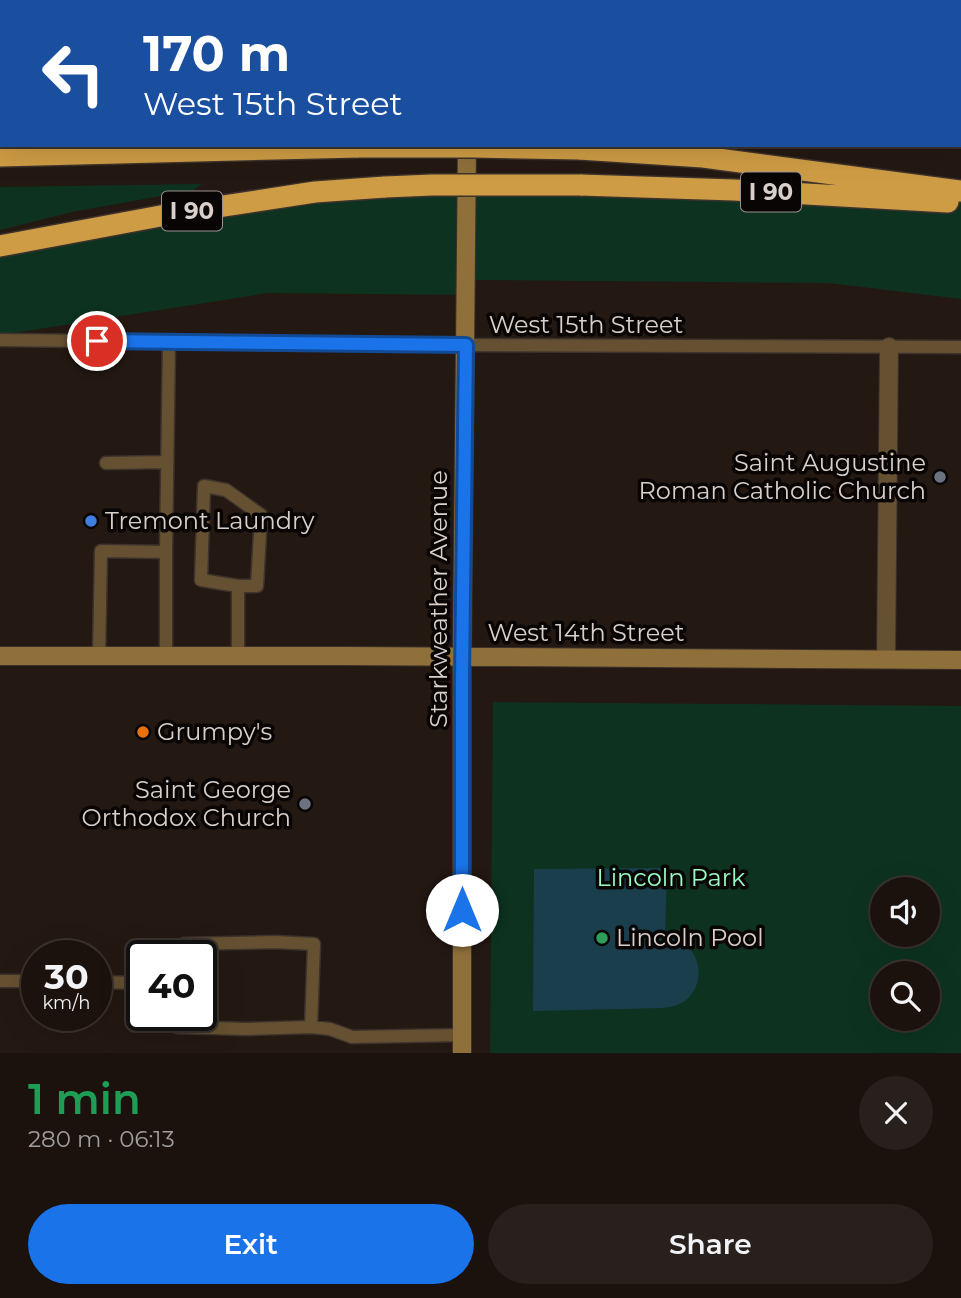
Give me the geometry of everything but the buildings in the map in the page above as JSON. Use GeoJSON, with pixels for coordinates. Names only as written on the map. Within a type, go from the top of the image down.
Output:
{"type":"FeatureCollection","features":[{"type":"Feature","properties":{"kind":"highway"},"geometry":{"type":"LineString","coordinates":[[0,156],[358,147],[579,149],[704,157],[961,191]]}},
{"type":"Feature","properties":{"kind":"highway","name":"I 90"},"geometry":{"type":"LineString","coordinates":[[0,246],[170,214],[327,191],[385,187],[580,185],[734,190],[961,203]]}},
{"type":"Feature","properties":{"kind":"street","name":"Starkweather Avenue"},"geometry":{"type":"LineString","coordinates":[[462,1044],[462,657],[467,147]]}},
{"type":"Feature","properties":{"kind":"street"},"geometry":{"type":"LineString","coordinates":[[886,659],[889,347]]}},
{"type":"Feature","properties":{"kind":"street","name":"West 14th Street"},"geometry":{"type":"LineString","coordinates":[[0,656],[961,660]]}},
{"type":"Feature","properties":{"kind":"lane","name":"West 15th Street"},"geometry":{"type":"LineString","coordinates":[[0,340],[961,347]]}},
{"type":"Feature","properties":{"kind":"lane"},"geometry":{"type":"LineString","coordinates":[[166,656],[169,342]]}},
{"type":"Feature","properties":{"kind":"lane"},"geometry":{"type":"LineString","coordinates":[[106,463],[167,462]]}},
{"type":"Feature","properties":{"kind":"lane"},"geometry":{"type":"LineString","coordinates":[[204,486],[226,490],[261,515],[257,586],[238,586],[201,580],[204,486]]}},
{"type":"Feature","properties":{"kind":"lane"},"geometry":{"type":"LineString","coordinates":[[99,656],[101,551],[166,552]]}},
{"type":"Feature","properties":{"kind":"lane"},"geometry":{"type":"LineString","coordinates":[[238,586],[238,657]]}},
{"type":"Feature","properties":{"kind":"lane"},"geometry":{"type":"LineString","coordinates":[[217,943],[314,944],[311,1027]]}},
{"type":"Feature","properties":{"kind":"lane"},"geometry":{"type":"LineString","coordinates":[[0,981],[21,981]]}},
{"type":"Feature","properties":{"kind":"lane"},"geometry":{"type":"LineString","coordinates":[[217,1028],[311,1027],[330,1029],[352,1037],[462,1044]]}},
{"type":"Feature","properties":{"kind":"green space"},"geometry":{"type":"Polygon","coordinates":[[[202,184],[194,190],[72,212],[0,230],[0,187],[202,184]]]}},
{"type":"Feature","properties":{"kind":"green space"},"geometry":{"type":"Polygon","coordinates":[[[734,190],[961,203],[961,299],[829,283],[467,280],[466,295],[268,293],[0,335],[0,246],[315,192],[734,190]]]}},
{"type":"Feature","properties":{"kind":"green space","name":"Lincoln Park"},"geometry":{"type":"Polygon","coordinates":[[[493,702],[961,706],[961,1053],[490,1053],[493,702]]]}},
{"type":"Feature","properties":{"kind":"water","name":"Lincoln Pool"},"geometry":{"type":"Polygon","coordinates":[[[667,868],[665,936],[689,948],[696,960],[699,973],[693,993],[676,1005],[663,1008],[533,1011],[534,869],[667,868]]]}},
{"type":"Feature","properties":{"kind":"place","name":"Saint Augustine Roman Catholic Church"},"geometry":{"type":"Point","coordinates":[940,477]}},
{"type":"Feature","properties":{"kind":"place","name":"Tremont Laundry"},"geometry":{"type":"Point","coordinates":[91,521]}},
{"type":"Feature","properties":{"kind":"place","name":"Grumpy's"},"geometry":{"type":"Point","coordinates":[143,732]}},
{"type":"Feature","properties":{"kind":"place","name":"Saint George Orthodox Church"},"geometry":{"type":"Point","coordinates":[305,804]}},
{"type":"Feature","properties":{"kind":"place","name":"Lincoln Pool"},"geometry":{"type":"Point","coordinates":[602,938]}},
{"type":"Feature","properties":{"kind":"route"},"geometry":{"type":"LineString","coordinates":[[97,341],[466,345],[462,910]]}}]}
